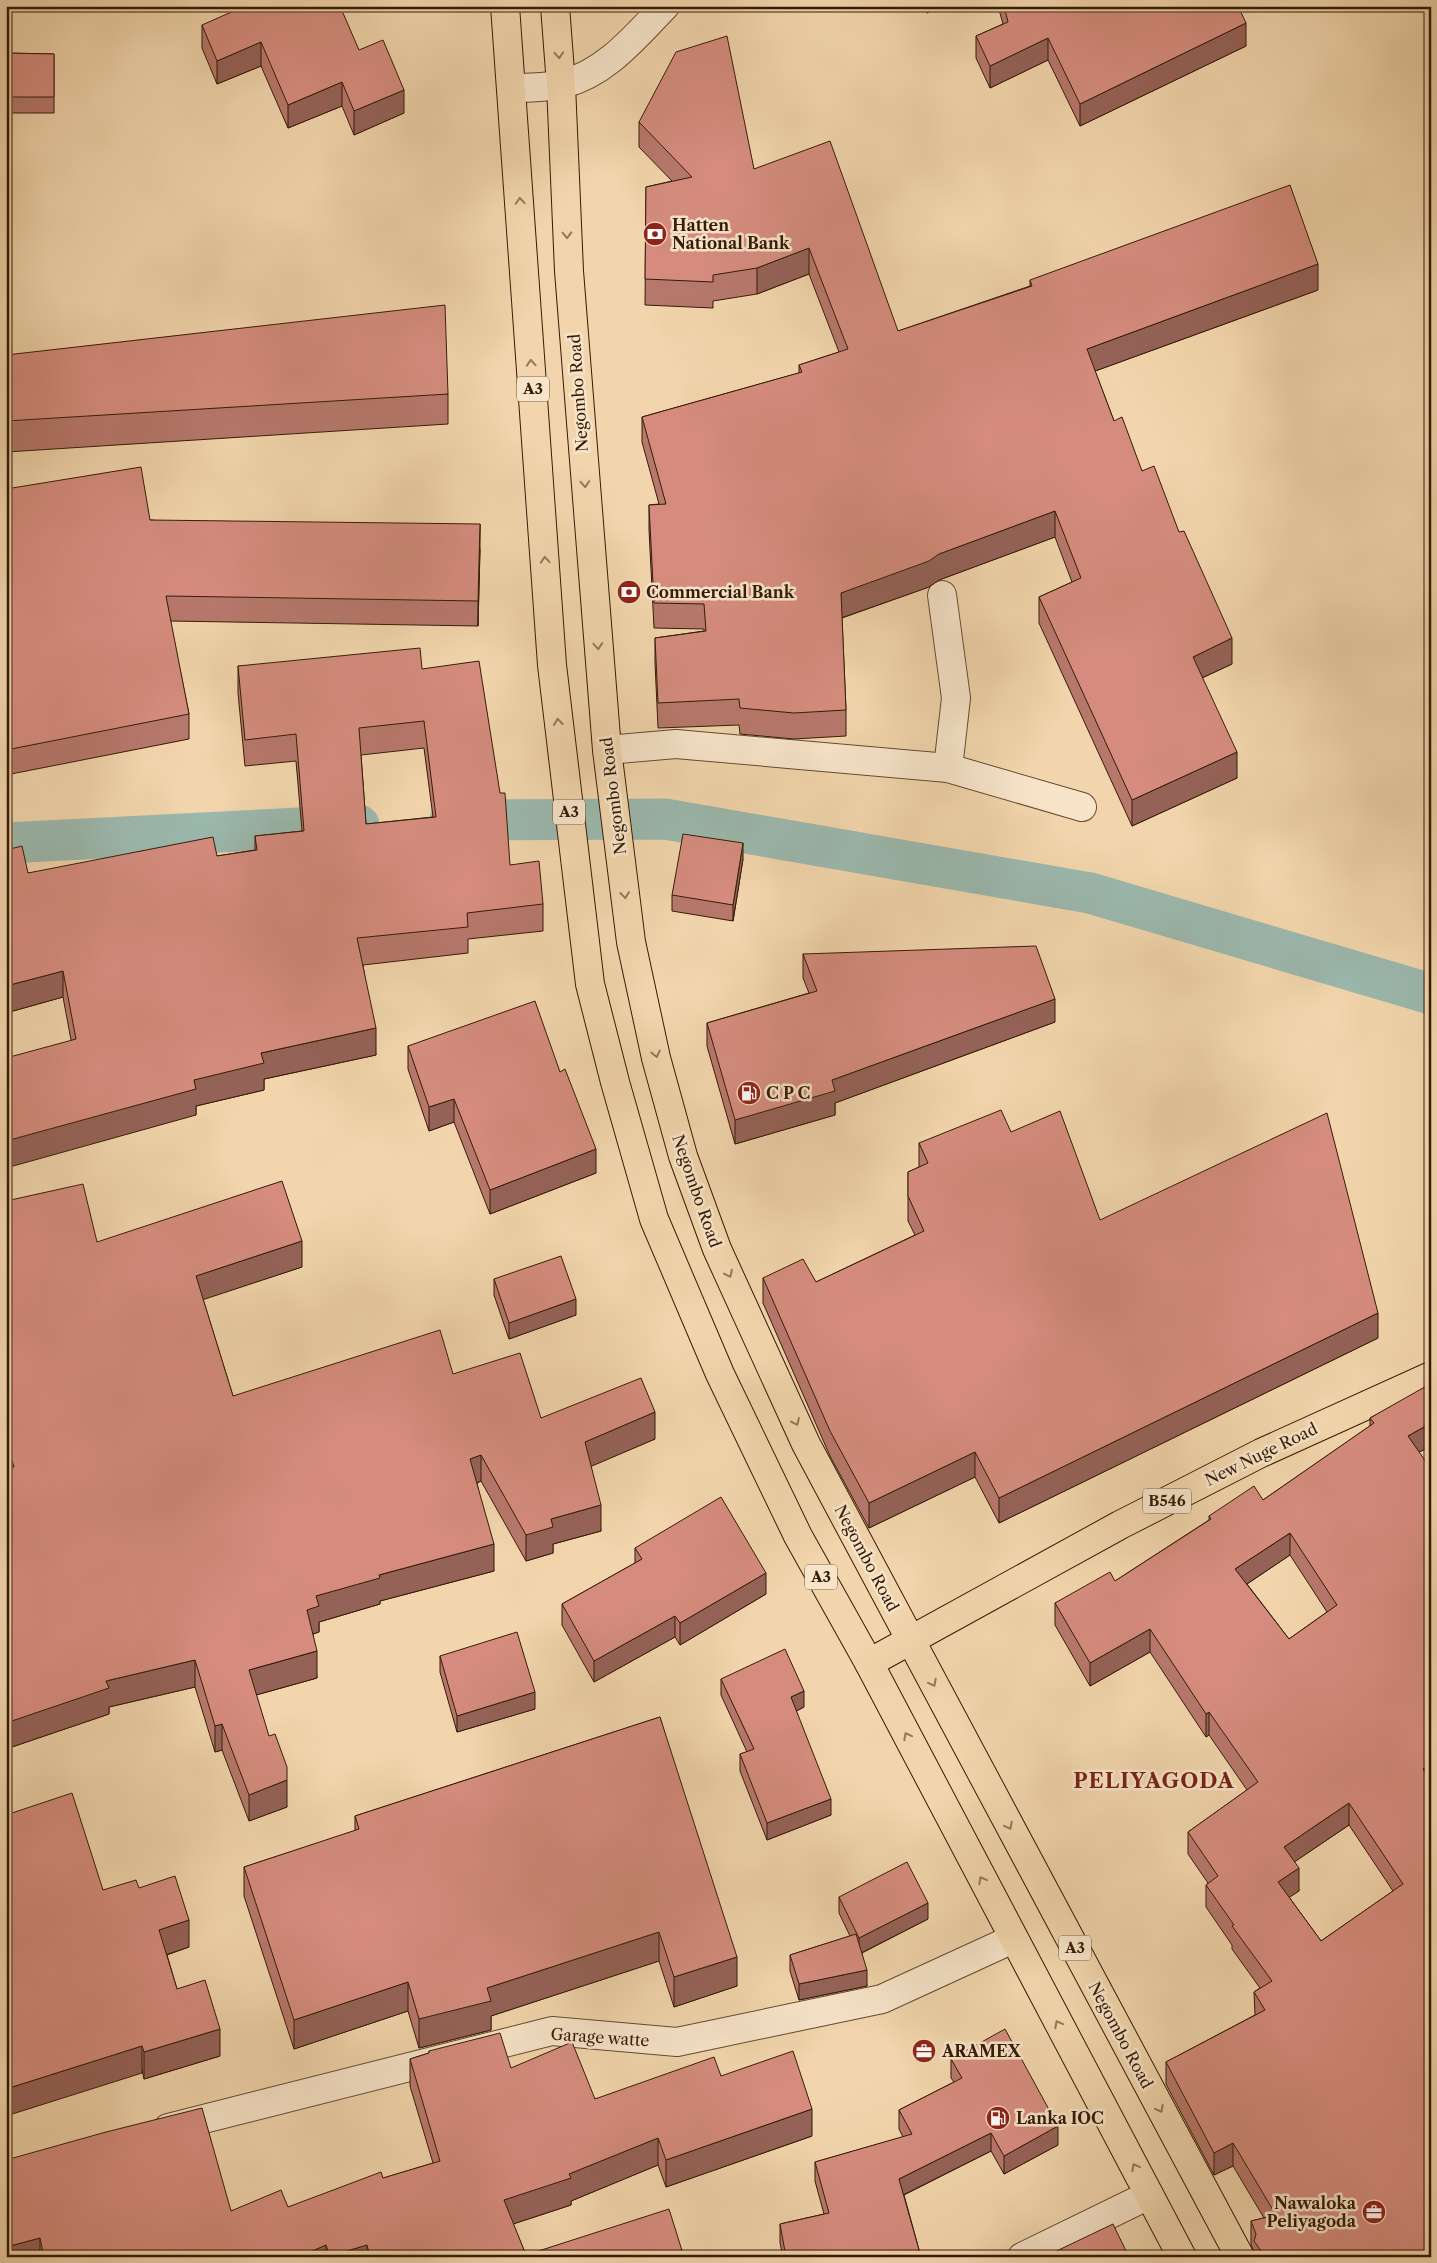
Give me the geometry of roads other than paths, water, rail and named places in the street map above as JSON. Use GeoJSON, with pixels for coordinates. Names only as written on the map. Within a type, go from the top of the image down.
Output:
{"type":"FeatureCollection","features":[{"type":"Feature","properties":{"kind":"main road","name":"A3"},"geometry":{"type":"LineString","coordinates":[[505,6],[513,89],[552,665],[590,984],[614,1082],[654,1219],[729,1392],[798,1536],[869,1663],[1182,2257]]}},
{"type":"Feature","properties":{"kind":"main road","name":"Negombo Road"},"geometry":{"type":"LineString","coordinates":[[555,6],[561,85],[568,271],[608,759],[631,942],[656,1058],[683,1156],[717,1249],[806,1444],[1240,2257]]}},
{"type":"Feature","properties":{"kind":"main road","name":"New Nuge Road"},"geometry":{"type":"LineString","coordinates":[[869,1663],[1120,1525],[1260,1453],[1431,1376]]}},
{"type":"Feature","properties":{"kind":"street"},"geometry":{"type":"LineString","coordinates":[[513,89],[561,85],[590,75],[619,53],[665,6]]}},
{"type":"Feature","properties":{"kind":"street"},"geometry":{"type":"LineString","coordinates":[[942,596],[956,698],[948,768]]}},
{"type":"Feature","properties":{"kind":"street"},"geometry":{"type":"LineString","coordinates":[[608,759],[676,744],[948,768],[1082,807]]}},
{"type":"Feature","properties":{"kind":"street","name":"Garage watte"},"geometry":{"type":"LineString","coordinates":[[140,2135],[552,2031],[677,2042],[882,1999],[1013,1939]]}},
{"type":"Feature","properties":{"kind":"street"},"geometry":{"type":"LineString","coordinates":[[1022,2257],[1150,2196]]}},
{"type":"Feature","properties":{"kind":"waterway"},"geometry":{"type":"LineString","coordinates":[[450,820],[665,819],[1090,893],[1431,994]]}},
{"type":"Feature","properties":{"kind":"waterway"},"geometry":{"type":"LineString","coordinates":[[6,843],[359,825]]}},
{"type":"Feature","properties":{"kind":"place","name":"Hatten National Bank"},"geometry":{"type":"Point","coordinates":[655,234]}},
{"type":"Feature","properties":{"kind":"place","name":"Commercial Bank"},"geometry":{"type":"Point","coordinates":[629,592]}},
{"type":"Feature","properties":{"kind":"place","name":"C P C"},"geometry":{"type":"Point","coordinates":[749,1093]}},
{"type":"Feature","properties":{"kind":"place","name":"ARAMEX"},"geometry":{"type":"Point","coordinates":[924,2051]}},
{"type":"Feature","properties":{"kind":"place","name":"Lanka IOC"},"geometry":{"type":"Point","coordinates":[998,2118]}},
{"type":"Feature","properties":{"kind":"place","name":"Nawaloka Peliyagoda"},"geometry":{"type":"Point","coordinates":[1374,2212]}},
{"type":"Feature","properties":{"kind":"district","name":"PELIYAGODA"},"geometry":{"type":"Point","coordinates":[1154,1781]}}]}
